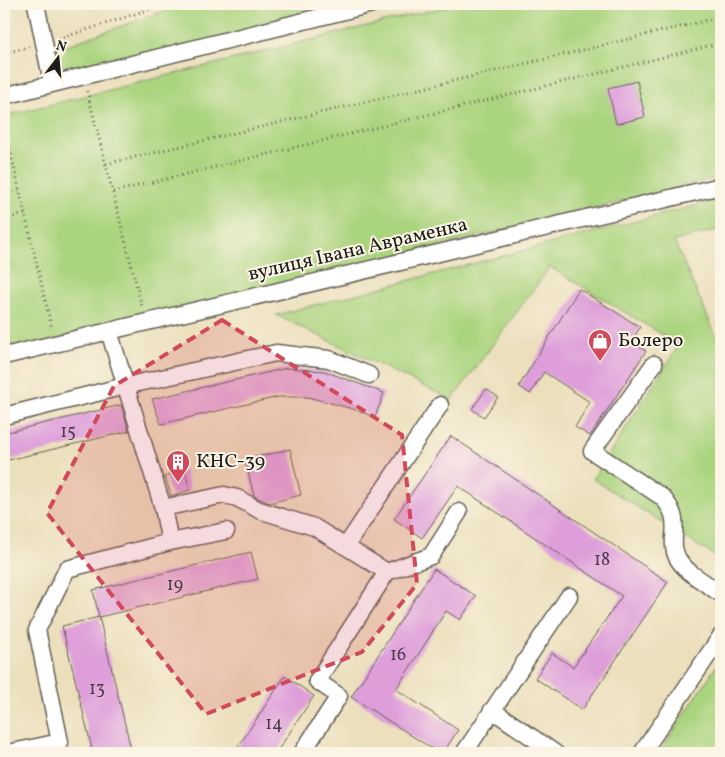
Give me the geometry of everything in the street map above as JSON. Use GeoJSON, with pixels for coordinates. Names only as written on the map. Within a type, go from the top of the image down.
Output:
{"type":"FeatureCollection","features":[{"type":"Feature","properties":{"kind":"street"},"geometry":{"type":"LineString","coordinates":[[36,4],[52,82]]}},
{"type":"Feature","properties":{"kind":"street"},"geometry":{"type":"LineString","coordinates":[[4,96],[52,82],[372,4]]}},
{"type":"Feature","properties":{"kind":"street","name":"вулиця Івана Авраменка"},"geometry":{"type":"LineString","coordinates":[[4,356],[721,186]]}},
{"type":"Feature","properties":{"kind":"street"},"geometry":{"type":"LineString","coordinates":[[109,331],[162,508],[170,542]]}},
{"type":"Feature","properties":{"kind":"street"},"geometry":{"type":"LineString","coordinates":[[4,416],[125,386],[276,353],[329,359],[370,375]]}},
{"type":"Feature","properties":{"kind":"street"},"geometry":{"type":"LineString","coordinates":[[654,364],[592,451],[662,497],[674,512],[675,550],[678,559],[693,574],[721,594]]}},
{"type":"Feature","properties":{"kind":"street"},"geometry":{"type":"LineString","coordinates":[[346,546],[440,405]]}},
{"type":"Feature","properties":{"kind":"street"},"geometry":{"type":"LineString","coordinates":[[162,508],[224,495],[237,498],[259,510],[314,527],[387,572]]}},
{"type":"Feature","properties":{"kind":"street"},"geometry":{"type":"LineString","coordinates":[[302,753],[339,696],[316,682],[387,572],[431,556],[459,512]]}},
{"type":"Feature","properties":{"kind":"street"},"geometry":{"type":"LineString","coordinates":[[8,753],[60,742],[37,630],[67,569],[170,542],[226,531]]}},
{"type":"Feature","properties":{"kind":"street"},"geometry":{"type":"LineString","coordinates":[[464,753],[569,596]]}},
{"type":"Feature","properties":{"kind":"street"},"geometry":{"type":"LineString","coordinates":[[642,753],[720,641]]}},
{"type":"Feature","properties":{"kind":"street"},"geometry":{"type":"LineString","coordinates":[[492,710],[556,753]]}},
{"type":"Feature","properties":{"kind":"path"},"geometry":{"type":"LineString","coordinates":[[4,53],[45,44],[166,4]]}},
{"type":"Feature","properties":{"kind":"path"},"geometry":{"type":"LineString","coordinates":[[106,164],[721,17]]}},
{"type":"Feature","properties":{"kind":"path"},"geometry":{"type":"LineString","coordinates":[[113,192],[721,43]]}},
{"type":"Feature","properties":{"kind":"path"},"geometry":{"type":"LineString","coordinates":[[83,75],[145,322]]}},
{"type":"Feature","properties":{"kind":"path"},"geometry":{"type":"LineString","coordinates":[[4,125],[56,344]]}},
{"type":"Feature","properties":{"kind":"path"},"geometry":{"type":"LineString","coordinates":[[4,195],[19,191]]}},
{"type":"Feature","properties":{"kind":"path"},"geometry":{"type":"LineString","coordinates":[[4,219],[25,214]]}},
{"type":"Feature","properties":{"kind":"highlighted area"},"geometry":{"type":"Polygon","coordinates":[[[222,320],[402,435],[417,584],[362,652],[206,714],[47,513],[114,386],[222,320]]]}},
{"type":"Feature","properties":{"kind":"green space"},"geometry":{"type":"Polygon","coordinates":[[[184,4],[358,4],[77,74],[68,71],[60,62],[56,49],[184,4]]]}},
{"type":"Feature","properties":{"kind":"green space"},"geometry":{"type":"Polygon","coordinates":[[[456,4],[721,4],[721,177],[4,352],[4,116],[456,4]]]}},
{"type":"Feature","properties":{"kind":"green space"},"geometry":{"type":"Polygon","coordinates":[[[721,199],[721,229],[674,241],[721,347],[721,560],[593,479],[679,345],[550,267],[452,400],[276,315],[721,199]]]}},
{"type":"Feature","properties":{"kind":"green space"},"geometry":{"type":"Polygon","coordinates":[[[721,659],[721,753],[659,753],[721,659]]]}},
{"type":"Feature","properties":{"kind":"building"},"geometry":{"type":"Polygon","coordinates":[[[637,81],[645,117],[616,124],[608,88],[637,81]]]}},
{"type":"Feature","properties":{"kind":"building","name":"Болеро"},"geometry":{"type":"Polygon","coordinates":[[[579,289],[640,327],[631,342],[646,351],[590,436],[575,427],[590,402],[544,372],[530,394],[519,386],[579,289]]]}},
{"type":"Feature","properties":{"kind":"building"},"geometry":{"type":"Polygon","coordinates":[[[287,368],[324,371],[384,393],[375,417],[308,397],[278,397],[161,424],[152,399],[287,368]]]}},
{"type":"Feature","properties":{"kind":"building"},"geometry":{"type":"Polygon","coordinates":[[[486,389],[498,397],[484,417],[472,409],[486,389]]]}},
{"type":"Feature","properties":{"kind":"building"},"geometry":{"type":"Polygon","coordinates":[[[121,405],[129,431],[4,461],[4,433],[121,405]]]}},
{"type":"Feature","properties":{"kind":"building"},"geometry":{"type":"Polygon","coordinates":[[[451,436],[668,582],[582,710],[535,678],[552,653],[573,667],[622,596],[458,486],[422,538],[394,519],[451,436]]]}},
{"type":"Feature","properties":{"kind":"building"},"geometry":{"type":"Polygon","coordinates":[[[290,449],[301,495],[269,503],[254,496],[245,460],[290,449]]]}},
{"type":"Feature","properties":{"kind":"building","name":"КНС-39"},"geometry":{"type":"Polygon","coordinates":[[[185,470],[190,490],[171,496],[165,476],[185,470]]]}},
{"type":"Feature","properties":{"kind":"building"},"geometry":{"type":"Polygon","coordinates":[[[251,552],[258,579],[99,617],[93,590],[251,552]]]}},
{"type":"Feature","properties":{"kind":"building"},"geometry":{"type":"Polygon","coordinates":[[[434,569],[476,596],[460,620],[446,611],[396,689],[458,730],[443,753],[439,753],[351,697],[434,569]]]}},
{"type":"Feature","properties":{"kind":"building"},"geometry":{"type":"Polygon","coordinates":[[[99,617],[132,753],[93,753],[62,626],[99,617]]]}},
{"type":"Feature","properties":{"kind":"building"},"geometry":{"type":"Polygon","coordinates":[[[285,676],[314,696],[276,753],[234,753],[285,676]]]}},
{"type":"Feature","properties":{"kind":"place","name":"Болеро"},"geometry":{"type":"Point","coordinates":[600,362]}},
{"type":"Feature","properties":{"kind":"place","name":"КНС-39"},"geometry":{"type":"Point","coordinates":[178,483]}}]}
